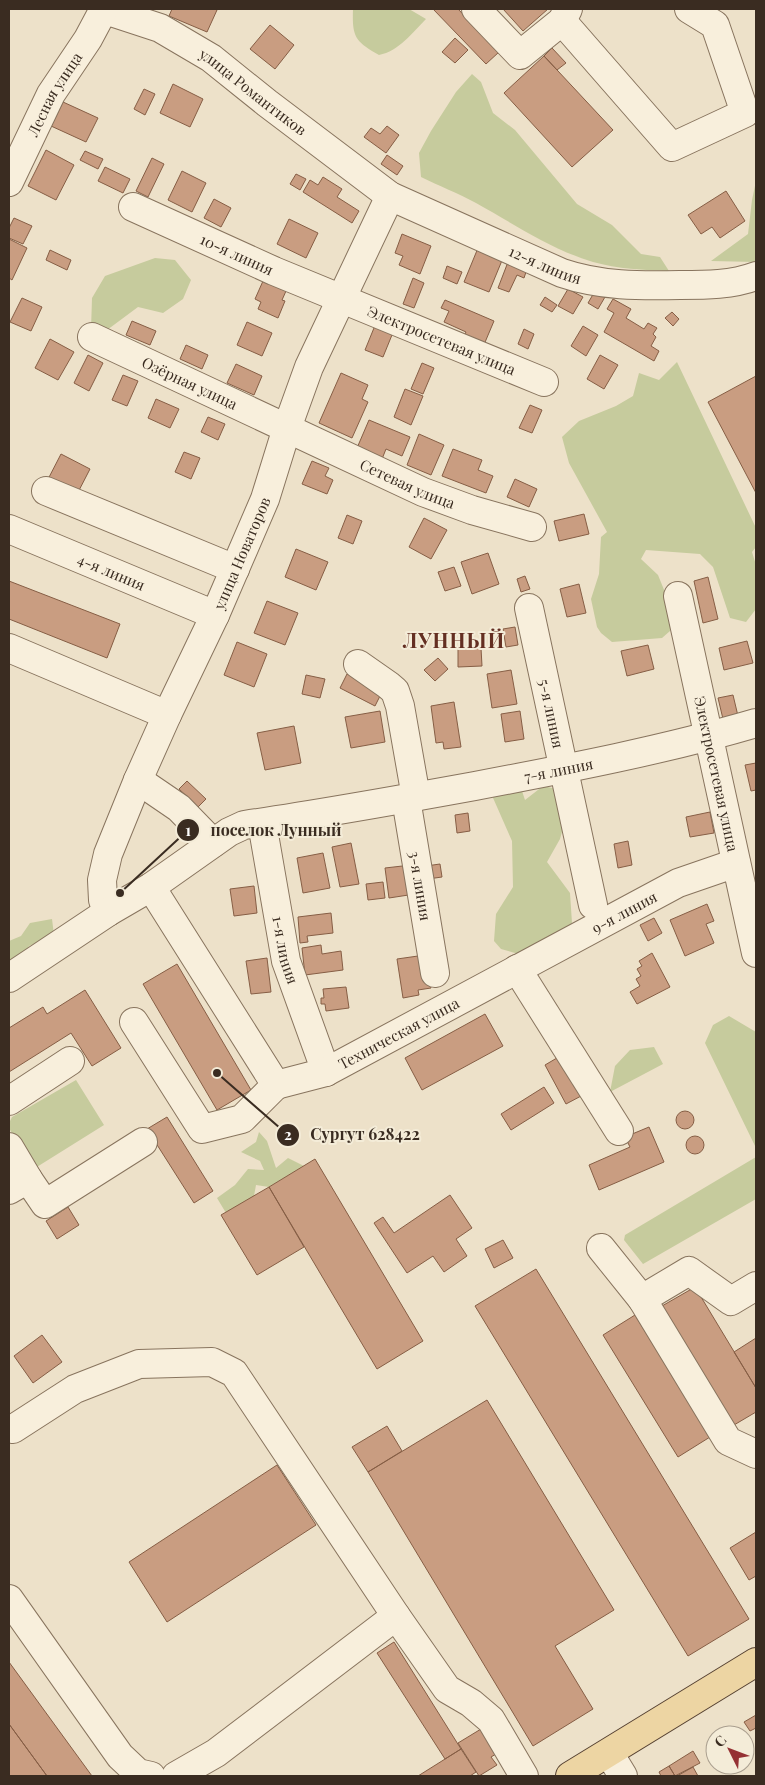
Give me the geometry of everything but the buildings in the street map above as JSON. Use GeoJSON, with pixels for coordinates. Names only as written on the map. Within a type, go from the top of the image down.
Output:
{"type":"FeatureCollection","features":[{"type":"Feature","properties":{"kind":"main road"},"geometry":{"type":"LineString","coordinates":[[570,1776],[756,1662]]}},
{"type":"Feature","properties":{"kind":"street","name":"Лесная улица"},"geometry":{"type":"LineString","coordinates":[[9,182],[51,94],[88,39],[103,9]]}},
{"type":"Feature","properties":{"kind":"street","name":"улица Романтиков"},"geometry":{"type":"LineString","coordinates":[[103,9],[160,28],[211,58],[390,196]]}},
{"type":"Feature","properties":{"kind":"street"},"geometry":{"type":"LineString","coordinates":[[476,9],[520,55],[565,15],[672,147],[745,113],[715,25],[689,9]]}},
{"type":"Feature","properties":{"kind":"street","name":"12-я линия"},"geometry":{"type":"LineString","coordinates":[[390,196],[579,279],[614,284],[712,285],[745,280],[756,276]]}},
{"type":"Feature","properties":{"kind":"street","name":"улица Новаторов"},"geometry":{"type":"LineString","coordinates":[[108,912],[103,900],[102,880],[108,854],[167,714],[215,615],[265,499],[287,428],[309,367],[390,196]]}},
{"type":"Feature","properties":{"kind":"street","name":"10-я линия"},"geometry":{"type":"LineString","coordinates":[[133,207],[274,271],[341,297]]}},
{"type":"Feature","properties":{"kind":"street","name":"Электросетевая улица"},"geometry":{"type":"LineString","coordinates":[[341,297],[544,382]]}},
{"type":"Feature","properties":{"kind":"street","name":"Озёрная улица"},"geometry":{"type":"LineString","coordinates":[[92,337],[287,428]]}},
{"type":"Feature","properties":{"kind":"street","name":"Сетевая улица"},"geometry":{"type":"LineString","coordinates":[[287,428],[423,492],[472,510],[532,527]]}},
{"type":"Feature","properties":{"kind":"street"},"geometry":{"type":"LineString","coordinates":[[46,491],[235,569]]}},
{"type":"Feature","properties":{"kind":"street","name":"4-я линия"},"geometry":{"type":"LineString","coordinates":[[9,529],[215,615]]}},
{"type":"Feature","properties":{"kind":"street","name":"Электросетевая улица"},"geometry":{"type":"LineString","coordinates":[[678,596],[756,953]]}},
{"type":"Feature","properties":{"kind":"street","name":"5-я линия"},"geometry":{"type":"LineString","coordinates":[[529,608],[592,905]]}},
{"type":"Feature","properties":{"kind":"street"},"geometry":{"type":"LineString","coordinates":[[9,648],[167,714]]}},
{"type":"Feature","properties":{"kind":"street","name":"3-я линия"},"geometry":{"type":"LineString","coordinates":[[358,664],[388,684],[395,691],[400,706],[435,973]]}},
{"type":"Feature","properties":{"kind":"street","name":"7-я линия"},"geometry":{"type":"LineString","coordinates":[[9,978],[108,912],[151,887],[229,832],[244,825],[411,798],[564,769],[710,736],[756,723]]}},
{"type":"Feature","properties":{"kind":"street"},"geometry":{"type":"LineString","coordinates":[[138,780],[179,808],[213,843]]}},
{"type":"Feature","properties":{"kind":"street","name":"1-я линия"},"geometry":{"type":"LineString","coordinates":[[262,823],[286,961],[326,1072]]}},
{"type":"Feature","properties":{"kind":"street","name":"9-я линия"},"geometry":{"type":"LineString","coordinates":[[517,969],[678,883],[736,863]]}},
{"type":"Feature","properties":{"kind":"street"},"geometry":{"type":"LineString","coordinates":[[134,1022],[202,1129],[242,1119],[276,1085],[151,887]]}},
{"type":"Feature","properties":{"kind":"street"},"geometry":{"type":"LineString","coordinates":[[517,969],[619,1131]]}},
{"type":"Feature","properties":{"kind":"street","name":"Техническая улица"},"geometry":{"type":"LineString","coordinates":[[276,1085],[326,1072],[517,969]]}},
{"type":"Feature","properties":{"kind":"street"},"geometry":{"type":"LineString","coordinates":[[9,1101],[70,1061]]}},
{"type":"Feature","properties":{"kind":"street"},"geometry":{"type":"LineString","coordinates":[[9,1147],[19,1184],[45,1204],[143,1142]]}},
{"type":"Feature","properties":{"kind":"street"},"geometry":{"type":"LineString","coordinates":[[601,1248],[642,1299],[728,1441],[756,1454]]}},
{"type":"Feature","properties":{"kind":"street"},"geometry":{"type":"LineString","coordinates":[[642,1299],[689,1271],[731,1301],[756,1286]]}},
{"type":"Feature","properties":{"kind":"street"},"geometry":{"type":"LineString","coordinates":[[12,1429],[75,1389],[139,1364],[212,1362],[234,1373],[447,1689],[471,1703],[491,1720],[524,1776]]}},
{"type":"Feature","properties":{"kind":"street"},"geometry":{"type":"LineString","coordinates":[[9,1599],[120,1756],[138,1773],[151,1776]]}},
{"type":"Feature","properties":{"kind":"street"},"geometry":{"type":"LineString","coordinates":[[176,1776],[216,1753],[396,1616]]}},
{"type":"Feature","properties":{"kind":"street"},"geometry":{"type":"LineString","coordinates":[[609,1753],[623,1776]]}},
{"type":"Feature","properties":{"kind":"green space"},"geometry":{"type":"Polygon","coordinates":[[[353,9],[409,9],[426,19],[399,46],[379,55],[360,42],[354,32],[353,9]]]}},
{"type":"Feature","properties":{"kind":"green space"},"geometry":{"type":"Polygon","coordinates":[[[472,74],[481,82],[493,113],[515,130],[577,204],[612,225],[641,254],[660,257],[669,271],[640,270],[612,266],[593,262],[561,250],[469,199],[421,177],[419,153],[456,92],[472,74]]]}},
{"type":"Feature","properties":{"kind":"green space"},"geometry":{"type":"Polygon","coordinates":[[[756,181],[756,262],[711,261],[748,234],[756,181]]]}},
{"type":"Feature","properties":{"kind":"green space"},"geometry":{"type":"Polygon","coordinates":[[[155,258],[175,260],[191,280],[183,299],[163,313],[138,307],[103,333],[91,330],[92,298],[105,276],[155,258]]]}},
{"type":"Feature","properties":{"kind":"green space"},"geometry":{"type":"Polygon","coordinates":[[[677,362],[756,528],[756,547],[752,552],[756,565],[756,609],[746,622],[730,618],[713,567],[700,554],[646,550],[641,559],[658,575],[671,607],[670,631],[662,638],[612,642],[597,627],[591,599],[599,574],[601,537],[607,532],[569,463],[562,437],[579,421],[616,406],[633,396],[639,373],[659,380],[677,362]]]}},
{"type":"Feature","properties":{"kind":"green space"},"geometry":{"type":"Polygon","coordinates":[[[520,785],[525,800],[543,786],[562,790],[569,806],[560,839],[547,862],[570,893],[572,923],[558,938],[548,936],[522,955],[501,949],[494,941],[496,914],[513,887],[512,841],[490,791],[520,785]]]}},
{"type":"Feature","properties":{"kind":"green space"},"geometry":{"type":"Polygon","coordinates":[[[52,919],[54,935],[29,946],[21,961],[9,965],[9,941],[21,936],[30,923],[52,919]]]}},
{"type":"Feature","properties":{"kind":"green space"},"geometry":{"type":"Polygon","coordinates":[[[729,1016],[756,1032],[756,1148],[705,1043],[713,1025],[729,1016]]]}},
{"type":"Feature","properties":{"kind":"green space"},"geometry":{"type":"Polygon","coordinates":[[[654,1047],[663,1064],[610,1092],[615,1066],[630,1050],[654,1047]]]}},
{"type":"Feature","properties":{"kind":"green space"},"geometry":{"type":"Polygon","coordinates":[[[76,1080],[104,1125],[32,1170],[9,1128],[9,1123],[12,1117],[76,1080]]]}},
{"type":"Feature","properties":{"kind":"green space"},"geometry":{"type":"Polygon","coordinates":[[[259,1132],[267,1141],[276,1168],[288,1158],[304,1166],[269,1187],[256,1185],[254,1196],[226,1213],[217,1198],[235,1185],[248,1169],[264,1170],[260,1161],[241,1152],[256,1142],[259,1132]]]}},
{"type":"Feature","properties":{"kind":"green space"},"geometry":{"type":"Polygon","coordinates":[[[756,1157],[756,1199],[643,1264],[624,1240],[625,1235],[756,1157]]]}},
{"type":"Feature","properties":{"kind":"place","name":"поселок Лунный"},"geometry":{"type":"Point","coordinates":[120,893]}},
{"type":"Feature","properties":{"kind":"place","name":"Сургут 628422"},"geometry":{"type":"Point","coordinates":[217,1073]}},
{"type":"Feature","properties":{"kind":"district","name":"ЛУННЫЙ"},"geometry":{"type":"Point","coordinates":[454,639]}}]}
